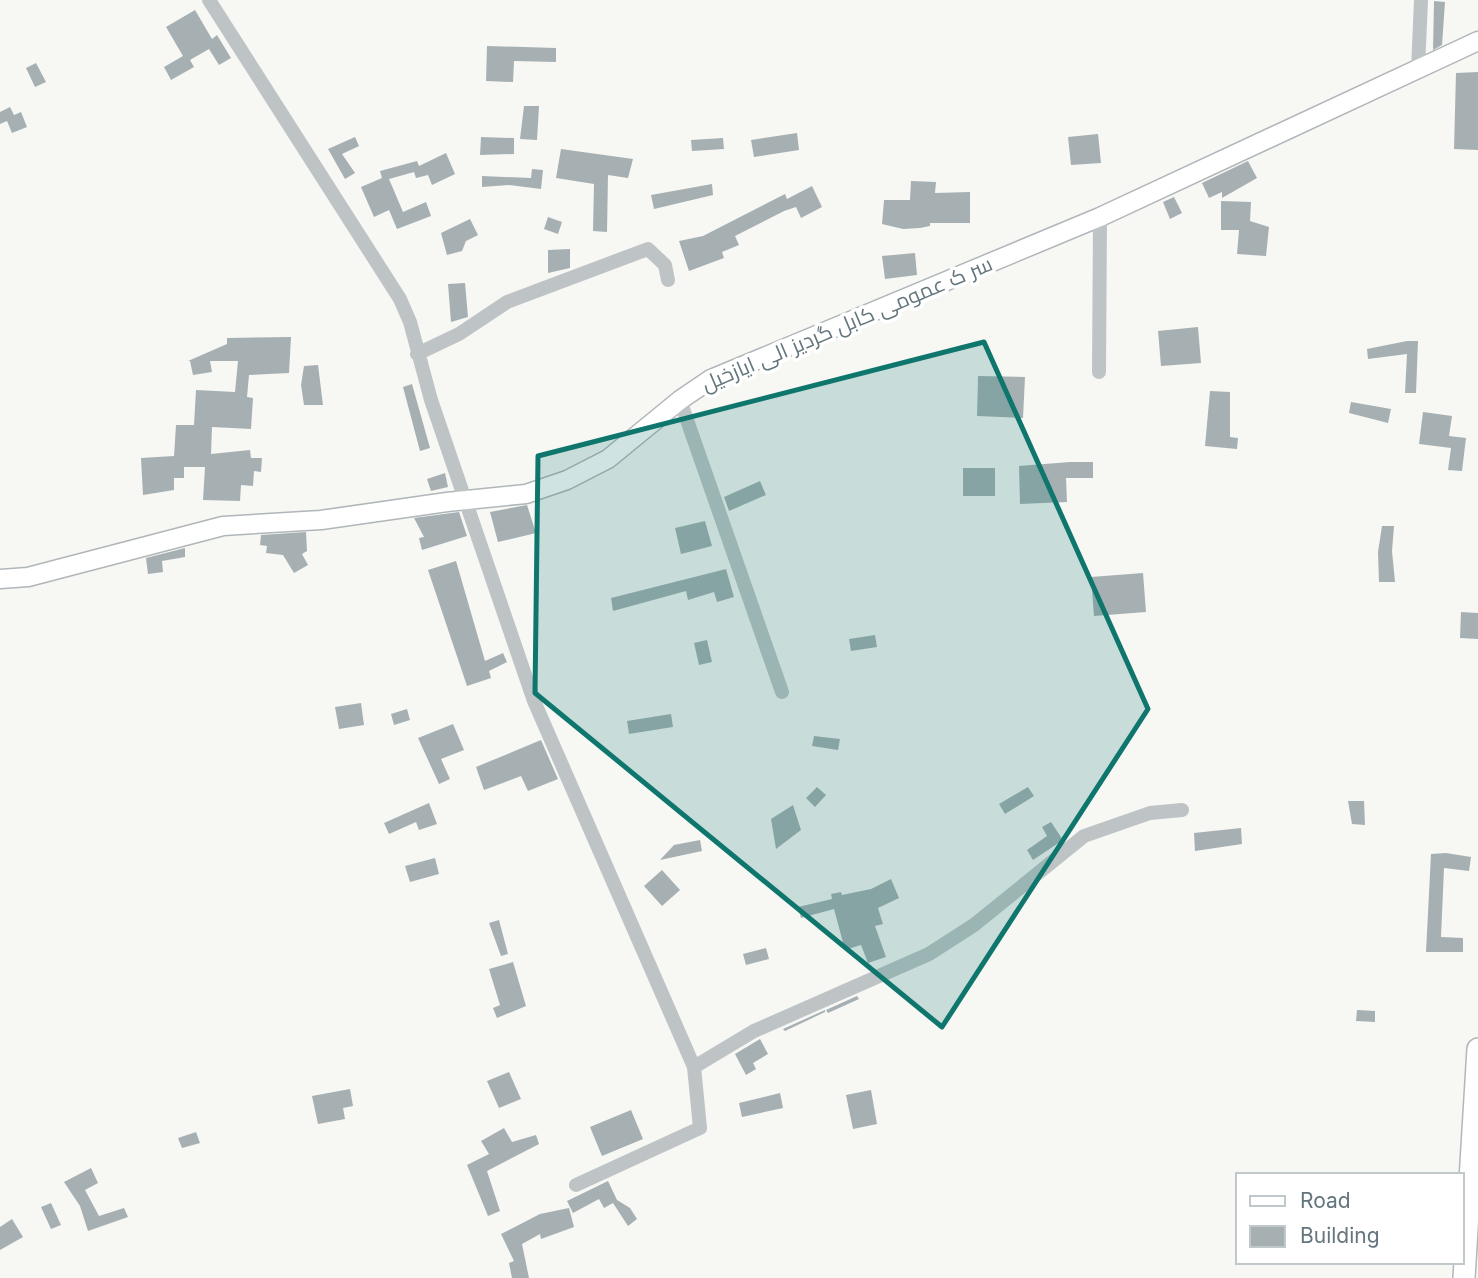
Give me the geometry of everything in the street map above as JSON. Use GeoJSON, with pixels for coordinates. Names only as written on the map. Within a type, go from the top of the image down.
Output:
{"type":"FeatureCollection","features":[{"type":"Feature","properties":{"kind":"highway"},"geometry":{"type":"LineString","coordinates":[[1464,1278],[1478,1049]]}},
{"type":"Feature","properties":{"kind":"main road","name":"سر ک عمومی کابل گردیز الی ایازخیل"},"geometry":{"type":"LineString","coordinates":[[0,579],[28,577],[223,526],[321,520],[526,494],[567,480],[608,459],[680,400],[712,379],[1100,217],[1478,41]]}},
{"type":"Feature","properties":{"kind":"street"},"geometry":{"type":"LineString","coordinates":[[209,0],[400,299],[410,321],[417,354],[534,701],[694,1067],[700,1128],[576,1185]]}},
{"type":"Feature","properties":{"kind":"street"},"geometry":{"type":"LineString","coordinates":[[1418,69],[1421,0]]}},
{"type":"Feature","properties":{"kind":"street"},"geometry":{"type":"LineString","coordinates":[[1099,372],[1100,217]]}},
{"type":"Feature","properties":{"kind":"street"},"geometry":{"type":"LineString","coordinates":[[417,354],[459,334],[507,302],[648,249],[665,265],[668,280]]}},
{"type":"Feature","properties":{"kind":"street"},"geometry":{"type":"LineString","coordinates":[[680,400],[782,692]]}},
{"type":"Feature","properties":{"kind":"street"},"geometry":{"type":"LineString","coordinates":[[694,1067],[754,1031],[929,954],[974,925],[1084,836],[1150,813],[1182,810]]}},
{"type":"Feature","properties":{"kind":"highlighted area"},"geometry":{"type":"Polygon","coordinates":[[[984,342],[1148,709],[942,1027],[535,693],[538,456],[984,342]]]}},
{"type":"Feature","properties":{"kind":"building"},"geometry":{"type":"Polygon","coordinates":[[[1434,1],[1445,2],[1442,45],[1433,50],[1434,1]]]}},
{"type":"Feature","properties":{"kind":"building"},"geometry":{"type":"Polygon","coordinates":[[[195,10],[212,39],[217,35],[231,58],[219,65],[209,49],[190,60],[194,67],[171,80],[164,67],[183,56],[166,27],[195,10]]]}},
{"type":"Feature","properties":{"kind":"building"},"geometry":{"type":"Polygon","coordinates":[[[487,46],[556,48],[556,62],[514,61],[513,82],[486,81],[487,46]]]}},
{"type":"Feature","properties":{"kind":"building"},"geometry":{"type":"Polygon","coordinates":[[[36,63],[46,82],[35,87],[26,68],[36,63]]]}},
{"type":"Feature","properties":{"kind":"building"},"geometry":{"type":"Polygon","coordinates":[[[1478,72],[1478,150],[1454,149],[1456,73],[1478,72]]]}},
{"type":"Feature","properties":{"kind":"building"},"geometry":{"type":"Polygon","coordinates":[[[524,106],[539,106],[537,140],[520,139],[524,106]]]}},
{"type":"Feature","properties":{"kind":"building"},"geometry":{"type":"Polygon","coordinates":[[[10,107],[14,115],[21,112],[27,127],[12,133],[7,121],[0,124],[0,112],[10,107]]]}},
{"type":"Feature","properties":{"kind":"building"},"geometry":{"type":"Polygon","coordinates":[[[797,133],[799,150],[754,157],[751,140],[797,133]]]}},
{"type":"Feature","properties":{"kind":"building"},"geometry":{"type":"Polygon","coordinates":[[[1098,134],[1101,163],[1071,165],[1068,137],[1098,134]]]}},
{"type":"Feature","properties":{"kind":"building"},"geometry":{"type":"Polygon","coordinates":[[[355,137],[359,146],[342,154],[355,173],[345,179],[328,149],[355,137]]]}},
{"type":"Feature","properties":{"kind":"building"},"geometry":{"type":"Polygon","coordinates":[[[481,137],[514,138],[514,154],[480,155],[481,137]]]}},
{"type":"Feature","properties":{"kind":"building"},"geometry":{"type":"Polygon","coordinates":[[[723,138],[724,149],[692,151],[691,140],[723,138]]]}},
{"type":"Feature","properties":{"kind":"building"},"geometry":{"type":"Polygon","coordinates":[[[561,149],[633,159],[628,178],[608,175],[607,232],[593,231],[594,184],[556,178],[561,149]]]}},
{"type":"Feature","properties":{"kind":"building"},"geometry":{"type":"Polygon","coordinates":[[[446,153],[455,174],[432,185],[428,175],[416,178],[414,172],[389,179],[403,212],[426,202],[431,216],[397,229],[389,210],[374,217],[361,187],[382,178],[380,171],[417,161],[419,166],[446,153]]]}},
{"type":"Feature","properties":{"kind":"building"},"geometry":{"type":"Polygon","coordinates":[[[1248,161],[1257,178],[1222,198],[1222,192],[1209,198],[1202,183],[1248,161]]]}},
{"type":"Feature","properties":{"kind":"building"},"geometry":{"type":"Polygon","coordinates":[[[532,169],[543,170],[541,189],[509,185],[482,187],[482,176],[531,178],[532,169]]]}},
{"type":"Feature","properties":{"kind":"building"},"geometry":{"type":"Polygon","coordinates":[[[911,181],[936,182],[935,193],[970,192],[970,223],[930,223],[930,226],[903,229],[882,224],[884,200],[910,200],[911,181]]]}},
{"type":"Feature","properties":{"kind":"building"},"geometry":{"type":"Polygon","coordinates":[[[712,184],[713,195],[654,209],[651,195],[712,184]]]}},
{"type":"Feature","properties":{"kind":"building"},"geometry":{"type":"Polygon","coordinates":[[[812,186],[822,207],[801,218],[796,207],[784,211],[735,236],[739,245],[722,252],[724,258],[689,271],[679,241],[703,236],[785,194],[787,199],[812,186]]]}},
{"type":"Feature","properties":{"kind":"building"},"geometry":{"type":"Polygon","coordinates":[[[1174,197],[1182,213],[1170,219],[1163,202],[1174,197]]]}},
{"type":"Feature","properties":{"kind":"building"},"geometry":{"type":"Polygon","coordinates":[[[1221,201],[1251,202],[1250,221],[1269,227],[1266,256],[1237,254],[1239,230],[1221,230],[1221,201]]]}},
{"type":"Feature","properties":{"kind":"building"},"geometry":{"type":"Polygon","coordinates":[[[548,217],[562,222],[558,234],[544,229],[548,217]]]}},
{"type":"Feature","properties":{"kind":"building"},"geometry":{"type":"Polygon","coordinates":[[[470,219],[478,235],[466,241],[462,251],[447,255],[441,233],[470,219]]]}},
{"type":"Feature","properties":{"kind":"building"},"geometry":{"type":"Polygon","coordinates":[[[570,249],[570,268],[548,273],[548,250],[570,249]]]}},
{"type":"Feature","properties":{"kind":"building"},"geometry":{"type":"Polygon","coordinates":[[[915,253],[917,275],[885,279],[882,256],[915,253]]]}},
{"type":"Feature","properties":{"kind":"building"},"geometry":{"type":"Polygon","coordinates":[[[465,283],[468,317],[451,322],[448,284],[465,283]]]}},
{"type":"Feature","properties":{"kind":"building"},"geometry":{"type":"Polygon","coordinates":[[[1198,327],[1201,363],[1161,366],[1158,331],[1198,327]]]}},
{"type":"Feature","properties":{"kind":"building"},"geometry":{"type":"Polygon","coordinates":[[[291,337],[289,373],[249,375],[247,397],[253,398],[251,429],[212,427],[211,454],[250,450],[251,458],[262,458],[261,472],[254,471],[253,486],[241,485],[240,501],[203,500],[205,467],[184,467],[184,478],[174,478],[174,490],[143,495],[141,458],[174,456],[176,425],[194,425],[196,390],[235,392],[238,361],[210,361],[212,372],[193,375],[188,361],[227,344],[227,338],[291,337]]]}},
{"type":"Feature","properties":{"kind":"building"},"geometry":{"type":"Polygon","coordinates":[[[1418,341],[1416,393],[1405,393],[1407,354],[1368,359],[1367,349],[1418,341]]]}},
{"type":"Feature","properties":{"kind":"building"},"geometry":{"type":"Polygon","coordinates":[[[318,365],[323,405],[304,405],[301,385],[304,366],[318,365]]]}},
{"type":"Feature","properties":{"kind":"building"},"geometry":{"type":"Polygon","coordinates":[[[978,376],[1025,377],[1023,418],[977,416],[978,376]]]}},
{"type":"Feature","properties":{"kind":"building"},"geometry":{"type":"Polygon","coordinates":[[[412,384],[430,448],[420,451],[403,387],[412,384]]]}},
{"type":"Feature","properties":{"kind":"building"},"geometry":{"type":"Polygon","coordinates":[[[1210,391],[1230,392],[1230,437],[1238,438],[1237,449],[1205,446],[1210,391]]]}},
{"type":"Feature","properties":{"kind":"building"},"geometry":{"type":"Polygon","coordinates":[[[1351,402],[1391,409],[1388,423],[1349,413],[1351,402]]]}},
{"type":"Feature","properties":{"kind":"building"},"geometry":{"type":"Polygon","coordinates":[[[1423,412],[1452,416],[1449,436],[1466,438],[1462,471],[1448,470],[1451,448],[1419,444],[1423,412]]]}},
{"type":"Feature","properties":{"kind":"building"},"geometry":{"type":"Polygon","coordinates":[[[1093,462],[1093,478],[1066,478],[1067,502],[1020,504],[1019,466],[1093,462]]]}},
{"type":"Feature","properties":{"kind":"building"},"geometry":{"type":"Polygon","coordinates":[[[963,468],[995,468],[995,496],[963,496],[963,468]]]}},
{"type":"Feature","properties":{"kind":"building"},"geometry":{"type":"Polygon","coordinates":[[[445,473],[448,487],[431,491],[427,479],[445,473]]]}},
{"type":"Feature","properties":{"kind":"building"},"geometry":{"type":"Polygon","coordinates":[[[760,481],[766,495],[729,511],[724,497],[760,481]]]}},
{"type":"Feature","properties":{"kind":"building"},"geometry":{"type":"Polygon","coordinates":[[[527,505],[536,533],[498,542],[490,512],[527,505]]]}},
{"type":"Feature","properties":{"kind":"building"},"geometry":{"type":"Polygon","coordinates":[[[459,512],[467,536],[422,550],[419,538],[424,537],[414,518],[459,512]]]}},
{"type":"Feature","properties":{"kind":"building"},"geometry":{"type":"Polygon","coordinates":[[[705,521],[712,546],[681,554],[675,528],[705,521]]]}},
{"type":"Feature","properties":{"kind":"building"},"geometry":{"type":"Polygon","coordinates":[[[1382,526],[1394,526],[1392,551],[1395,582],[1379,582],[1378,552],[1382,526]]]}},
{"type":"Feature","properties":{"kind":"building"},"geometry":{"type":"Polygon","coordinates":[[[306,532],[307,551],[302,554],[308,565],[294,573],[283,555],[266,553],[267,546],[260,545],[261,535],[306,532]]]}},
{"type":"Feature","properties":{"kind":"building"},"geometry":{"type":"Polygon","coordinates":[[[185,548],[185,557],[162,561],[163,572],[148,574],[146,558],[185,548]]]}},
{"type":"Feature","properties":{"kind":"building"},"geometry":{"type":"Polygon","coordinates":[[[456,561],[485,661],[503,653],[507,662],[489,671],[491,678],[467,686],[428,570],[456,561]]]}},
{"type":"Feature","properties":{"kind":"building"},"geometry":{"type":"Polygon","coordinates":[[[726,569],[734,597],[717,602],[714,592],[688,600],[686,591],[613,611],[611,598],[726,569]]]}},
{"type":"Feature","properties":{"kind":"building"},"geometry":{"type":"Polygon","coordinates":[[[1143,573],[1146,612],[1094,616],[1091,577],[1143,573]]]}},
{"type":"Feature","properties":{"kind":"building"},"geometry":{"type":"Polygon","coordinates":[[[1461,612],[1478,613],[1478,639],[1460,638],[1461,612]]]}},
{"type":"Feature","properties":{"kind":"building"},"geometry":{"type":"Polygon","coordinates":[[[875,635],[877,647],[851,651],[849,639],[875,635]]]}},
{"type":"Feature","properties":{"kind":"building"},"geometry":{"type":"Polygon","coordinates":[[[707,640],[712,662],[699,665],[694,643],[707,640]]]}},
{"type":"Feature","properties":{"kind":"building"},"geometry":{"type":"Polygon","coordinates":[[[361,703],[364,725],[339,729],[335,707],[361,703]]]}},
{"type":"Feature","properties":{"kind":"building"},"geometry":{"type":"Polygon","coordinates":[[[407,709],[410,720],[394,725],[391,714],[407,709]]]}},
{"type":"Feature","properties":{"kind":"building"},"geometry":{"type":"Polygon","coordinates":[[[671,714],[673,727],[629,734],[627,721],[671,714]]]}},
{"type":"Feature","properties":{"kind":"building"},"geometry":{"type":"Polygon","coordinates":[[[453,724],[464,750],[441,759],[450,779],[439,784],[418,738],[453,724]]]}},
{"type":"Feature","properties":{"kind":"building"},"geometry":{"type":"Polygon","coordinates":[[[814,736],[840,739],[838,750],[812,746],[814,736]]]}},
{"type":"Feature","properties":{"kind":"building"},"geometry":{"type":"Polygon","coordinates":[[[541,740],[558,779],[528,791],[521,776],[484,790],[476,767],[541,740]]]}},
{"type":"Feature","properties":{"kind":"building"},"geometry":{"type":"Polygon","coordinates":[[[817,787],[826,795],[815,807],[806,798],[817,787]]]}},
{"type":"Feature","properties":{"kind":"building"},"geometry":{"type":"Polygon","coordinates":[[[1028,787],[1034,796],[1005,814],[999,804],[1028,787]]]}},
{"type":"Feature","properties":{"kind":"building"},"geometry":{"type":"Polygon","coordinates":[[[1348,801],[1364,801],[1365,825],[1352,824],[1348,801]]]}},
{"type":"Feature","properties":{"kind":"building"},"geometry":{"type":"Polygon","coordinates":[[[429,803],[437,824],[419,830],[416,822],[389,834],[384,823],[429,803]]]}},
{"type":"Feature","properties":{"kind":"building"},"geometry":{"type":"Polygon","coordinates":[[[793,805],[801,830],[776,849],[771,819],[793,805]]]}},
{"type":"Feature","properties":{"kind":"building"},"geometry":{"type":"Polygon","coordinates":[[[1051,822],[1063,840],[1033,860],[1027,850],[1047,836],[1042,827],[1051,822]]]}},
{"type":"Feature","properties":{"kind":"building"},"geometry":{"type":"Polygon","coordinates":[[[1241,828],[1242,844],[1195,851],[1194,833],[1241,828]]]}},
{"type":"Feature","properties":{"kind":"building"},"geometry":{"type":"Polygon","coordinates":[[[700,840],[702,851],[660,860],[674,845],[700,840]]]}},
{"type":"Feature","properties":{"kind":"building"},"geometry":{"type":"Polygon","coordinates":[[[1446,853],[1471,857],[1469,871],[1444,868],[1441,937],[1463,938],[1463,952],[1426,952],[1431,854],[1446,853]]]}},
{"type":"Feature","properties":{"kind":"building"},"geometry":{"type":"Polygon","coordinates":[[[435,858],[439,874],[410,882],[405,866],[435,858]]]}},
{"type":"Feature","properties":{"kind":"building"},"geometry":{"type":"Polygon","coordinates":[[[662,870],[680,890],[662,906],[644,886],[662,870]]]}},
{"type":"Feature","properties":{"kind":"building"},"geometry":{"type":"Polygon","coordinates":[[[891,879],[899,898],[878,908],[883,924],[875,926],[886,957],[868,963],[861,945],[845,950],[834,909],[801,918],[798,907],[832,899],[831,894],[841,892],[842,895],[871,889],[891,879]]]}},
{"type":"Feature","properties":{"kind":"building"},"geometry":{"type":"Polygon","coordinates":[[[499,920],[508,954],[501,956],[489,923],[499,920]]]}},
{"type":"Feature","properties":{"kind":"building"},"geometry":{"type":"Polygon","coordinates":[[[766,948],[769,959],[746,965],[743,954],[766,948]]]}},
{"type":"Feature","properties":{"kind":"building"},"geometry":{"type":"Polygon","coordinates":[[[513,962],[526,1006],[497,1018],[493,1008],[500,1005],[489,969],[513,962]]]}},
{"type":"Feature","properties":{"kind":"building"},"geometry":{"type":"Polygon","coordinates":[[[857,996],[859,999],[828,1013],[826,1010],[857,996]]]}},
{"type":"Feature","properties":{"kind":"building"},"geometry":{"type":"Polygon","coordinates":[[[825,1010],[785,1031],[783,1029],[825,1010]]]}},
{"type":"Feature","properties":{"kind":"building"},"geometry":{"type":"Polygon","coordinates":[[[1357,1010],[1375,1011],[1375,1022],[1356,1021],[1357,1010]]]}},
{"type":"Feature","properties":{"kind":"building"},"geometry":{"type":"Polygon","coordinates":[[[760,1039],[768,1054],[753,1063],[756,1069],[746,1075],[735,1054],[760,1039]]]}},
{"type":"Feature","properties":{"kind":"building"},"geometry":{"type":"Polygon","coordinates":[[[509,1072],[521,1099],[499,1108],[487,1081],[509,1072]]]}},
{"type":"Feature","properties":{"kind":"building"},"geometry":{"type":"Polygon","coordinates":[[[350,1089],[353,1106],[343,1108],[345,1119],[318,1124],[312,1096],[350,1089]]]}},
{"type":"Feature","properties":{"kind":"building"},"geometry":{"type":"Polygon","coordinates":[[[871,1090],[877,1124],[853,1129],[846,1095],[871,1090]]]}},
{"type":"Feature","properties":{"kind":"building"},"geometry":{"type":"Polygon","coordinates":[[[780,1093],[783,1108],[742,1117],[739,1103],[780,1093]]]}},
{"type":"Feature","properties":{"kind":"building"},"geometry":{"type":"Polygon","coordinates":[[[631,1110],[643,1139],[602,1156],[590,1127],[631,1110]]]}},
{"type":"Feature","properties":{"kind":"building"},"geometry":{"type":"Polygon","coordinates":[[[504,1128],[512,1142],[536,1135],[539,1144],[487,1171],[500,1211],[488,1216],[467,1165],[489,1154],[481,1141],[504,1128]]]}},
{"type":"Feature","properties":{"kind":"building"},"geometry":{"type":"Polygon","coordinates":[[[196,1132],[200,1143],[182,1148],[178,1138],[196,1132]]]}},
{"type":"Feature","properties":{"kind":"building"},"geometry":{"type":"Polygon","coordinates":[[[91,1168],[98,1183],[85,1190],[99,1216],[124,1208],[128,1217],[88,1231],[80,1206],[64,1182],[91,1168]]]}},
{"type":"Feature","properties":{"kind":"building"},"geometry":{"type":"Polygon","coordinates":[[[608,1181],[617,1200],[630,1208],[637,1219],[628,1226],[613,1203],[604,1208],[599,1199],[573,1213],[567,1201],[608,1181]]]}},
{"type":"Feature","properties":{"kind":"building"},"geometry":{"type":"Polygon","coordinates":[[[51,1203],[61,1225],[51,1229],[41,1207],[51,1203]]]}},
{"type":"Feature","properties":{"kind":"building"},"geometry":{"type":"Polygon","coordinates":[[[569,1208],[574,1227],[541,1239],[540,1234],[522,1244],[529,1278],[512,1278],[509,1263],[514,1261],[501,1234],[540,1214],[569,1208]]]}},
{"type":"Feature","properties":{"kind":"building"},"geometry":{"type":"Polygon","coordinates":[[[12,1219],[23,1237],[0,1250],[0,1227],[12,1219]]]}}]}
